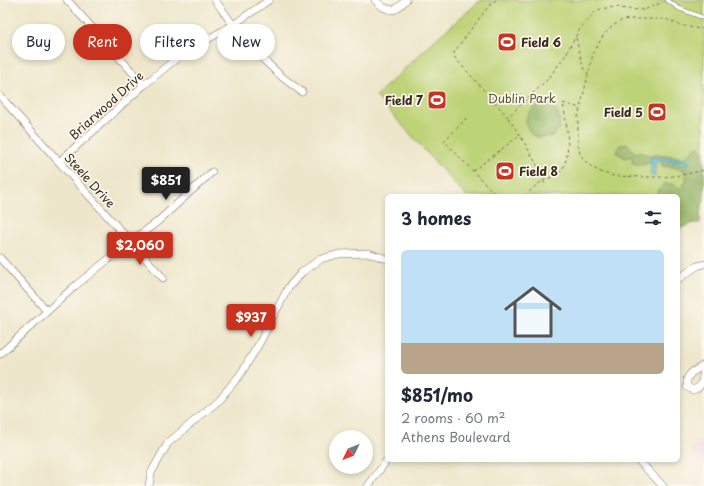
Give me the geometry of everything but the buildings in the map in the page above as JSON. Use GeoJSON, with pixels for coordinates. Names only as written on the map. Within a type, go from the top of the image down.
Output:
{"type":"FeatureCollection","features":[{"type":"Feature","properties":{"kind":"street"},"geometry":{"type":"LineString","coordinates":[[67,0],[144,85]]}},
{"type":"Feature","properties":{"kind":"street"},"geometry":{"type":"LineString","coordinates":[[215,0],[232,24]]}},
{"type":"Feature","properties":{"kind":"street","name":"Briarwood Drive"},"geometry":{"type":"LineString","coordinates":[[234,24],[269,0]]}},
{"type":"Feature","properties":{"kind":"street"},"geometry":{"type":"LineString","coordinates":[[375,0],[381,7],[396,9],[406,0]]}},
{"type":"Feature","properties":{"kind":"street","name":"Briarwood Drive"},"geometry":{"type":"LineString","coordinates":[[59,162],[144,85],[183,53],[217,34]]}},
{"type":"Feature","properties":{"kind":"street"},"geometry":{"type":"LineString","coordinates":[[264,60],[282,77],[302,92]]}},
{"type":"Feature","properties":{"kind":"street","name":"Steele Drive"},"geometry":{"type":"LineString","coordinates":[[0,96],[163,278]]}},
{"type":"Feature","properties":{"kind":"street"},"geometry":{"type":"LineString","coordinates":[[0,354],[75,286],[156,223],[212,172]]}},
{"type":"Feature","properties":{"kind":"street"},"geometry":{"type":"LineString","coordinates":[[149,486],[151,472],[168,443],[218,401],[240,375],[259,344],[288,288],[302,272],[321,259],[339,254],[368,252],[385,258]]}},
{"type":"Feature","properties":{"kind":"street"},"geometry":{"type":"LineString","coordinates":[[0,258],[47,311]]}},
{"type":"Feature","properties":{"kind":"street"},"geometry":{"type":"LineString","coordinates":[[680,278],[697,266],[704,264]]}},
{"type":"Feature","properties":{"kind":"street"},"geometry":{"type":"LineString","coordinates":[[704,365],[691,373],[686,379],[687,387],[693,390],[699,387],[702,382],[704,369]]}},
{"type":"Feature","properties":{"kind":"street"},"geometry":{"type":"LineString","coordinates":[[368,486],[386,462]]}},
{"type":"Feature","properties":{"kind":"street"},"geometry":{"type":"LineString","coordinates":[[640,462],[663,486]]}},
{"type":"Feature","properties":{"kind":"lane"},"geometry":{"type":"LineString","coordinates":[[667,0],[678,8],[704,18]]}},
{"type":"Feature","properties":{"kind":"path"},"geometry":{"type":"LineString","coordinates":[[496,0],[488,7],[454,52],[456,58],[508,117],[520,135],[546,185]]}},
{"type":"Feature","properties":{"kind":"path"},"geometry":{"type":"LineString","coordinates":[[508,117],[547,80],[565,56],[579,30],[597,10],[616,7],[644,10],[667,0]]}},
{"type":"Feature","properties":{"kind":"path"},"geometry":{"type":"LineString","coordinates":[[704,29],[679,25],[666,19],[622,20],[613,26],[604,34],[593,54],[578,117],[578,146],[580,154],[585,162],[603,173],[614,176],[660,177],[675,176],[704,170]]}},
{"type":"Feature","properties":{"kind":"path"},"geometry":{"type":"LineString","coordinates":[[576,37],[583,67],[588,74]]}},
{"type":"Feature","properties":{"kind":"path"},"geometry":{"type":"LineString","coordinates":[[527,194],[544,180],[558,174],[566,164],[568,129],[563,103],[580,108]]}},
{"type":"Feature","properties":{"kind":"path"},"geometry":{"type":"LineString","coordinates":[[467,118],[444,141],[495,194]]}},
{"type":"Feature","properties":{"kind":"path"},"geometry":{"type":"LineString","coordinates":[[473,171],[520,135]]}},
{"type":"Feature","properties":{"kind":"shaded area"},"geometry":{"type":"Polygon","coordinates":[[[704,438],[704,464],[691,450],[704,438]]]}},
{"type":"Feature","properties":{"kind":"green space","name":"Dublin Park"},"geometry":{"type":"Polygon","coordinates":[[[481,0],[704,0],[704,196],[680,196],[680,194],[464,194],[376,96],[436,39],[481,0]]]}},
{"type":"Feature","properties":{"kind":"green space"},"geometry":{"type":"Polygon","coordinates":[[[540,105],[554,109],[558,115],[560,122],[557,132],[553,136],[536,137],[531,133],[527,126],[526,122],[528,115],[533,109],[540,105]]]}},
{"type":"Feature","properties":{"kind":"green space"},"geometry":{"type":"Polygon","coordinates":[[[627,143],[635,153],[639,152],[649,155],[660,154],[684,158],[698,145],[702,153],[701,162],[704,162],[704,201],[701,208],[700,223],[694,223],[680,228],[680,194],[657,194],[664,184],[674,184],[681,189],[687,179],[684,170],[662,166],[661,161],[641,165],[633,163],[632,156],[625,158],[616,152],[619,146],[627,143]]]}},
{"type":"Feature","properties":{"kind":"water"},"geometry":{"type":"Polygon","coordinates":[[[652,157],[690,160],[689,163],[686,164],[658,160],[655,164],[655,176],[650,175],[650,169],[652,167],[650,159],[652,157]]]}},
{"type":"Feature","properties":{"kind":"place","name":"Field 6"},"geometry":{"type":"Point","coordinates":[507,42]}},
{"type":"Feature","properties":{"kind":"place","name":"Field 7"},"geometry":{"type":"Point","coordinates":[437,100]}},
{"type":"Feature","properties":{"kind":"place","name":"Field 5"},"geometry":{"type":"Point","coordinates":[657,112]}},
{"type":"Feature","properties":{"kind":"place","name":"Field 8"},"geometry":{"type":"Point","coordinates":[505,171]}}]}
